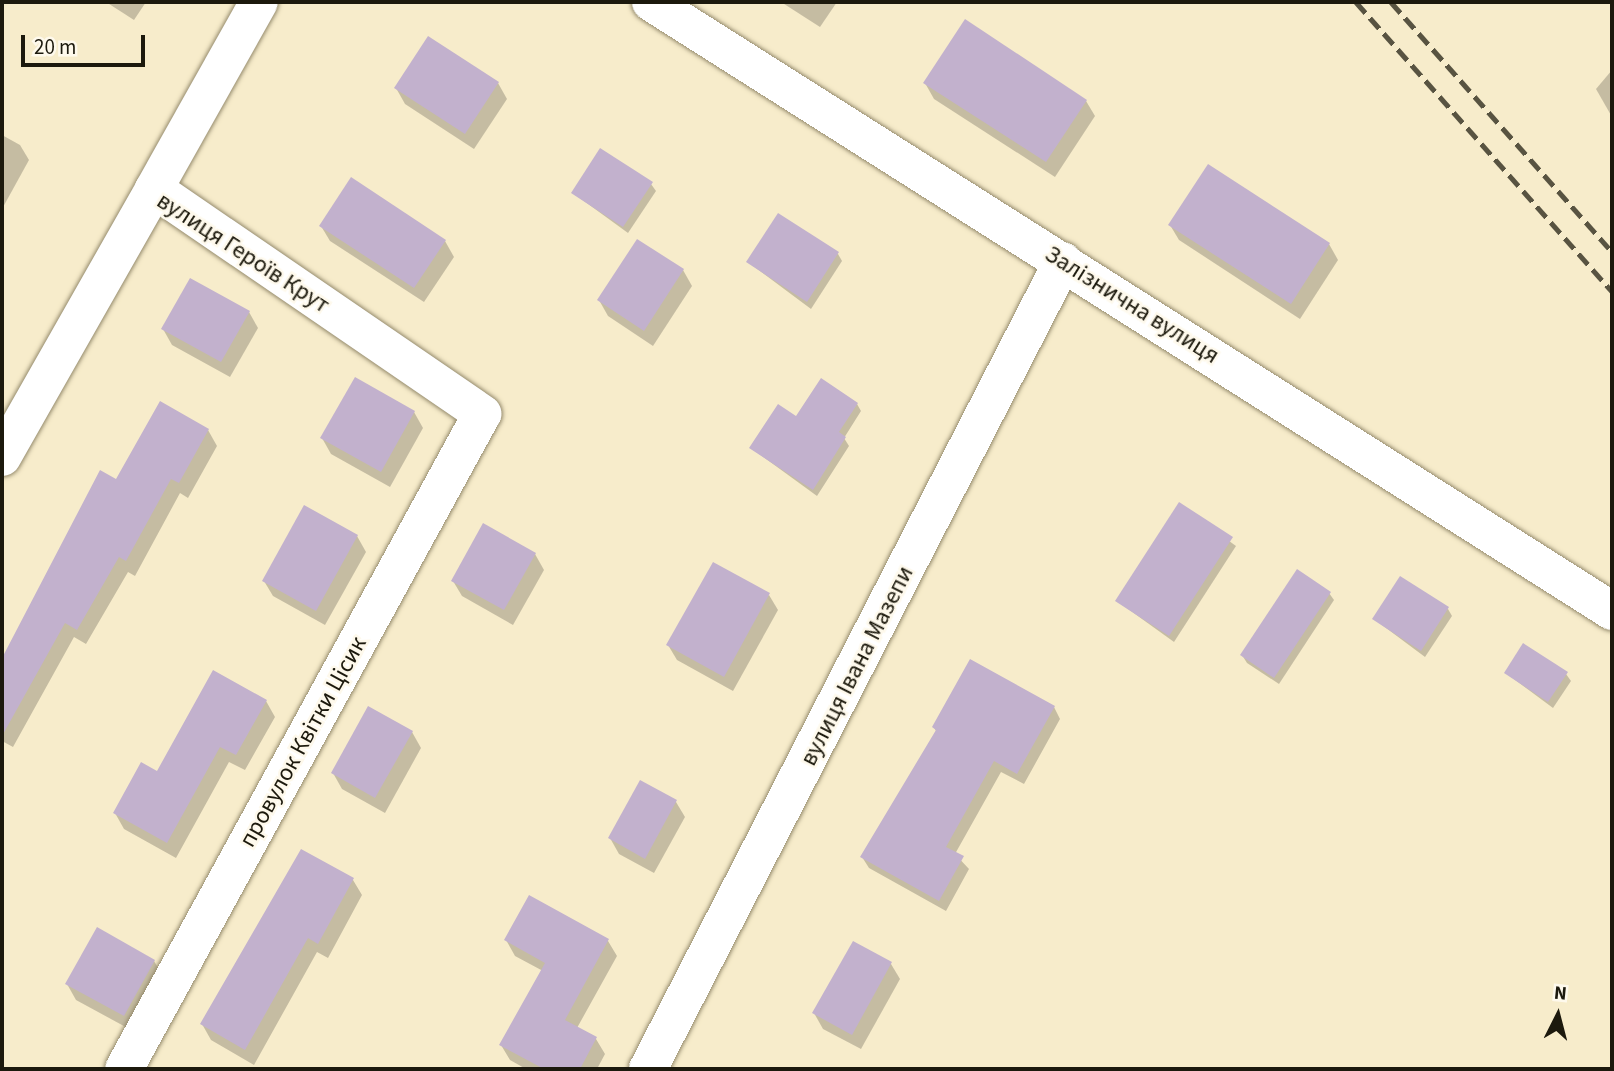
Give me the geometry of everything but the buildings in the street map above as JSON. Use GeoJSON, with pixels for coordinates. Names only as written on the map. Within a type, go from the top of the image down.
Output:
{"type":"FeatureCollection","features":[{"type":"Feature","properties":{"kind":"street"},"geometry":{"type":"LineString","coordinates":[[154,189],[259,2]]}},
{"type":"Feature","properties":{"kind":"street","name":"Залізнична вулиця"},"geometry":{"type":"LineString","coordinates":[[651,2],[1612,611]]}},
{"type":"Feature","properties":{"kind":"street","name":"вулиця Героїв Крут"},"geometry":{"type":"LineString","coordinates":[[2,457],[154,189],[482,414]]}},
{"type":"Feature","properties":{"kind":"street","name":"вулиця Івана Мазепи"},"geometry":{"type":"LineString","coordinates":[[648,1069],[1063,261]]}},
{"type":"Feature","properties":{"kind":"street","name":"провулок Квітки Цісик"},"geometry":{"type":"LineString","coordinates":[[124,1069],[482,414]]}},
{"type":"Feature","properties":{"kind":"railway"},"geometry":{"type":"LineString","coordinates":[[1356,2],[1612,291]]}},
{"type":"Feature","properties":{"kind":"railway"},"geometry":{"type":"LineString","coordinates":[[1391,2],[1612,252]]}}]}
